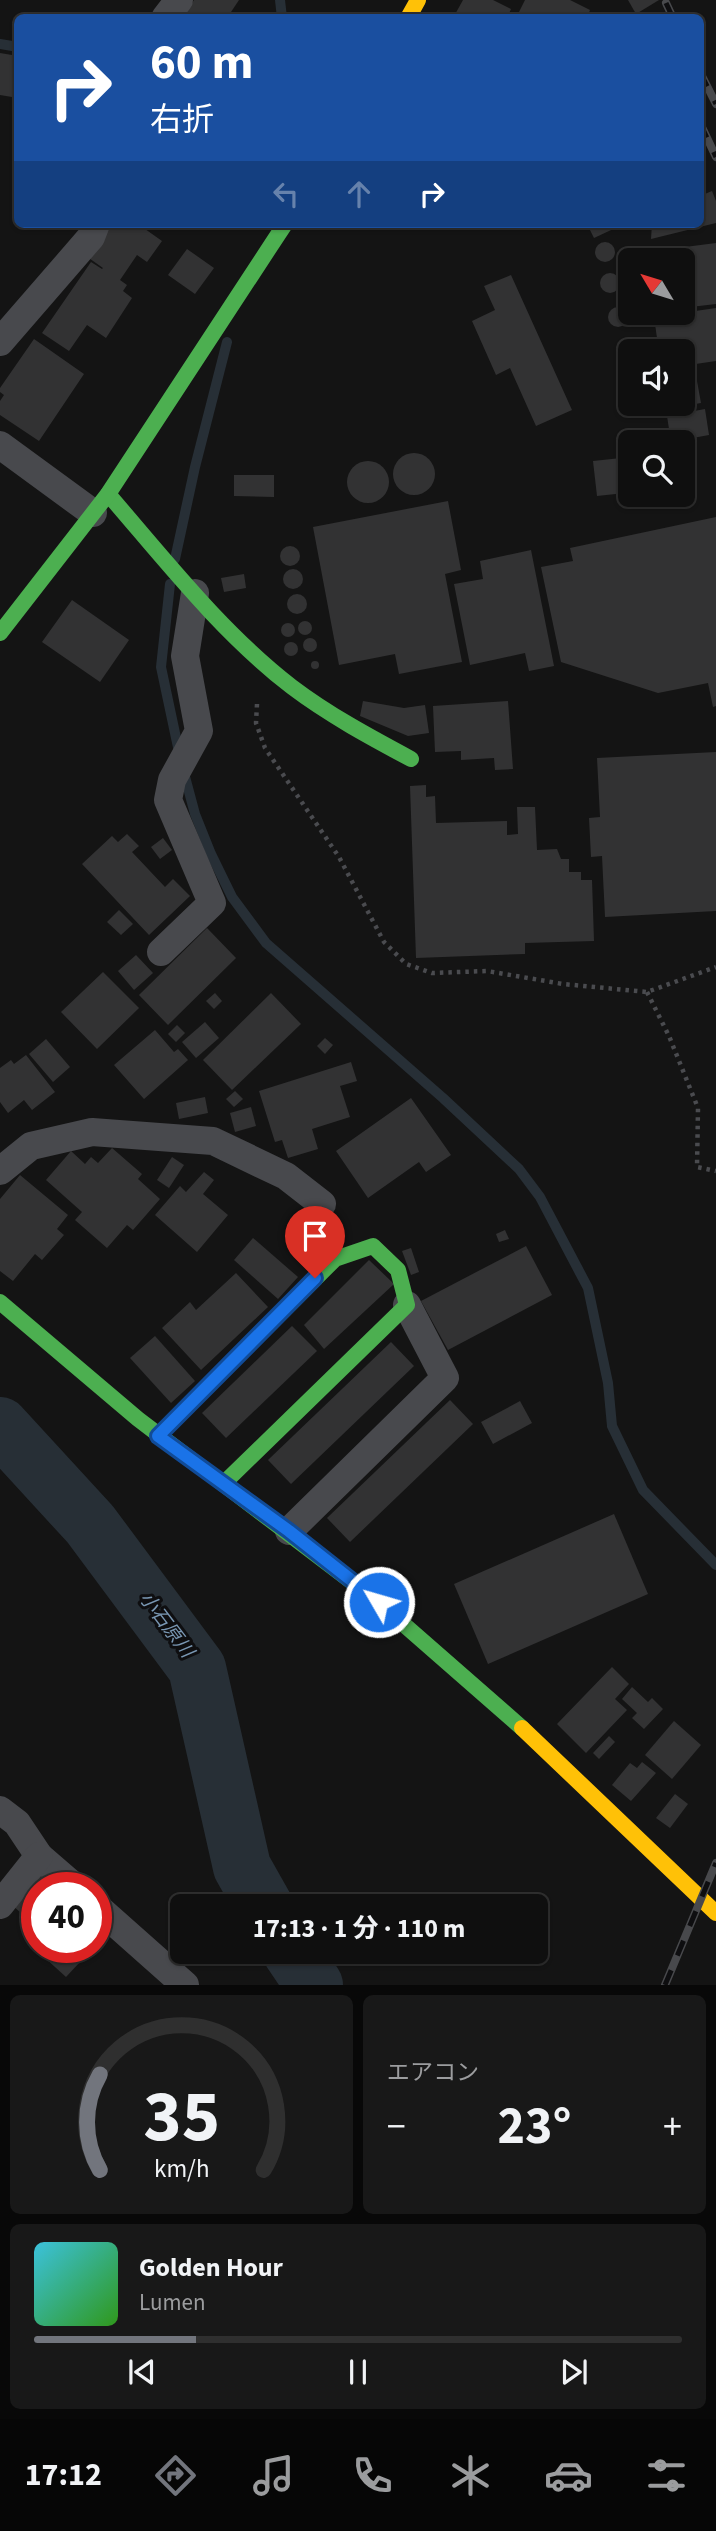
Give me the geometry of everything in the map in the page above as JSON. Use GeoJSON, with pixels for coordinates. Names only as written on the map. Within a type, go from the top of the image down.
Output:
{"type":"FeatureCollection","features":[{"type":"Feature","properties":{"kind":"street"},"geometry":{"type":"LineString","coordinates":[[168,14],[179,0]]}},
{"type":"Feature","properties":{"kind":"street"},"geometry":{"type":"LineString","coordinates":[[0,342],[91,237],[94,228]]}},
{"type":"Feature","properties":{"kind":"street"},"geometry":{"type":"LineString","coordinates":[[0,633],[100,504],[283,228]]}},
{"type":"Feature","properties":{"kind":"street"},"geometry":{"type":"LineString","coordinates":[[0,445],[100,504],[154,547],[257,657],[292,686],[350,727],[411,759]]}},
{"type":"Feature","properties":{"kind":"street"},"geometry":{"type":"LineString","coordinates":[[161,952],[212,904],[168,800],[172,780],[199,731],[185,656],[195,593]]}},
{"type":"Feature","properties":{"kind":"street"},"geometry":{"type":"LineString","coordinates":[[0,1171],[31,1146],[92,1132],[213,1141],[286,1176],[322,1204]]}},
{"type":"Feature","properties":{"kind":"street"},"geometry":{"type":"LineString","coordinates":[[158,1436],[335,1259],[373,1246],[398,1270],[407,1305],[445,1378],[289,1531]]}},
{"type":"Feature","properties":{"kind":"street"},"geometry":{"type":"LineString","coordinates":[[0,1302],[94,1385],[158,1436],[289,1531],[379,1602],[518,1724],[716,1913]]}},
{"type":"Feature","properties":{"kind":"street"},"geometry":{"type":"LineString","coordinates":[[223,1484],[407,1305]]}},
{"type":"Feature","properties":{"kind":"street"},"geometry":{"type":"LineString","coordinates":[[0,1810],[17,1824],[39,1856],[58,1872]]}},
{"type":"Feature","properties":{"kind":"street"},"geometry":{"type":"LineString","coordinates":[[0,1905],[39,1856]]}},
{"type":"Feature","properties":{"kind":"street"},"geometry":{"type":"LineString","coordinates":[[112,1920],[185,1985]]}},
{"type":"Feature","properties":{"kind":"path"},"geometry":{"type":"LineString","coordinates":[[257,657],[257,723],[265,748],[339,857],[384,942],[406,964],[432,973],[487,971],[563,984],[647,992],[716,967]]}},
{"type":"Feature","properties":{"kind":"path"},"geometry":{"type":"LineString","coordinates":[[647,992],[669,1036],[698,1108],[697,1167],[716,1171]]}},
{"type":"Feature","properties":{"kind":"building"},"geometry":{"type":"Polygon","coordinates":[[[194,0],[239,0],[230,14],[185,14],[194,0]]]}},
{"type":"Feature","properties":{"kind":"building"},"geometry":{"type":"Polygon","coordinates":[[[463,0],[493,0],[511,9],[509,14],[455,14],[463,0]]]}},
{"type":"Feature","properties":{"kind":"building"},"geometry":{"type":"Polygon","coordinates":[[[525,0],[570,0],[590,10],[588,14],[518,14],[525,0]]]}},
{"type":"Feature","properties":{"kind":"building"},"geometry":{"type":"Polygon","coordinates":[[[628,0],[659,0],[636,14],[628,0]]]}},
{"type":"Feature","properties":{"kind":"building"},"geometry":{"type":"Polygon","coordinates":[[[0,53],[14,55],[14,97],[0,95],[0,53]]]}},
{"type":"Feature","properties":{"kind":"building"},"geometry":{"type":"Polygon","coordinates":[[[712,191],[716,201],[716,223],[704,226],[704,194],[712,191]]]}},
{"type":"Feature","properties":{"kind":"building"},"geometry":{"type":"Polygon","coordinates":[[[106,228],[144,228],[162,241],[147,262],[137,255],[120,280],[127,285],[123,291],[132,298],[106,338],[87,325],[69,351],[42,333],[91,262],[103,268],[86,256],[106,228]]]}},
{"type":"Feature","properties":{"kind":"building"},"geometry":{"type":"Polygon","coordinates":[[[589,228],[615,228],[594,238],[589,228]]]}},
{"type":"Feature","properties":{"kind":"building"},"geometry":{"type":"Polygon","coordinates":[[[652,228],[696,228],[651,239],[652,228]]]}},
{"type":"Feature","properties":{"kind":"building"},"geometry":{"type":"Polygon","coordinates":[[[605,242],[612,245],[615,252],[612,259],[605,262],[598,259],[595,252],[598,245],[605,242]]]}},
{"type":"Feature","properties":{"kind":"building"},"geometry":{"type":"Polygon","coordinates":[[[716,243],[716,304],[695,306],[695,248],[677,248],[716,243]]]}},
{"type":"Feature","properties":{"kind":"building"},"geometry":{"type":"Polygon","coordinates":[[[187,249],[214,268],[195,294],[168,275],[187,249]]]}},
{"type":"Feature","properties":{"kind":"building"},"geometry":{"type":"Polygon","coordinates":[[[610,273],[617,276],[617,290],[610,293],[603,290],[600,283],[603,276],[610,273]]]}},
{"type":"Feature","properties":{"kind":"building"},"geometry":{"type":"Polygon","coordinates":[[[511,275],[572,410],[536,426],[510,368],[496,375],[472,321],[495,310],[484,286],[511,275]]]}},
{"type":"Feature","properties":{"kind":"building"},"geometry":{"type":"Polygon","coordinates":[[[618,307],[618,326],[622,326],[618,327],[614,326],[609,321],[609,313],[618,307]]]}},
{"type":"Feature","properties":{"kind":"building"},"geometry":{"type":"Polygon","coordinates":[[[716,308],[716,361],[695,364],[695,339],[657,339],[655,326],[695,326],[695,311],[716,308]]]}},
{"type":"Feature","properties":{"kind":"building"},"geometry":{"type":"Polygon","coordinates":[[[34,339],[84,374],[39,441],[0,415],[0,401],[4,395],[0,388],[34,339]]]}},
{"type":"Feature","properties":{"kind":"building"},"geometry":{"type":"Polygon","coordinates":[[[695,370],[701,403],[695,404],[695,370]]]}},
{"type":"Feature","properties":{"kind":"building"},"geometry":{"type":"Polygon","coordinates":[[[705,409],[709,435],[695,438],[695,430],[669,430],[667,416],[695,416],[695,411],[705,409]]]}},
{"type":"Feature","properties":{"kind":"building"},"geometry":{"type":"Polygon","coordinates":[[[414,453],[429,459],[435,474],[429,489],[414,495],[399,489],[393,474],[399,459],[414,453]]]}},
{"type":"Feature","properties":{"kind":"building"},"geometry":{"type":"Polygon","coordinates":[[[618,458],[618,494],[597,496],[593,461],[618,458]]]}},
{"type":"Feature","properties":{"kind":"building"},"geometry":{"type":"Polygon","coordinates":[[[368,461],[383,467],[389,482],[383,497],[368,503],[353,497],[347,482],[353,467],[368,461]]]}},
{"type":"Feature","properties":{"kind":"building"},"geometry":{"type":"Polygon","coordinates":[[[234,475],[274,475],[274,497],[234,496],[234,475]]]}},
{"type":"Feature","properties":{"kind":"building"},"geometry":{"type":"Polygon","coordinates":[[[448,501],[461,570],[445,574],[462,662],[399,674],[395,654],[339,665],[313,527],[448,501]]]}},
{"type":"Feature","properties":{"kind":"building"},"geometry":{"type":"Polygon","coordinates":[[[716,517],[716,706],[713,707],[708,683],[658,693],[561,662],[541,567],[573,561],[570,548],[716,517]]]}},
{"type":"Feature","properties":{"kind":"building"},"geometry":{"type":"Polygon","coordinates":[[[290,546],[297,549],[300,556],[297,563],[290,566],[283,563],[280,556],[283,549],[290,546]]]}},
{"type":"Feature","properties":{"kind":"building"},"geometry":{"type":"Polygon","coordinates":[[[531,550],[554,666],[529,671],[525,653],[470,665],[454,584],[483,579],[480,561],[531,550]]]}},
{"type":"Feature","properties":{"kind":"building"},"geometry":{"type":"Polygon","coordinates":[[[293,569],[300,572],[303,579],[300,586],[293,589],[286,586],[283,579],[286,572],[293,569]]]}},
{"type":"Feature","properties":{"kind":"building"},"geometry":{"type":"Polygon","coordinates":[[[244,574],[246,588],[224,592],[221,578],[244,574]]]}},
{"type":"Feature","properties":{"kind":"building"},"geometry":{"type":"Polygon","coordinates":[[[297,594],[304,597],[307,604],[304,611],[297,614],[290,611],[287,604],[290,597],[297,594]]]}},
{"type":"Feature","properties":{"kind":"building"},"geometry":{"type":"Polygon","coordinates":[[[72,600],[129,640],[100,682],[42,642],[72,600]]]}},
{"type":"Feature","properties":{"kind":"building"},"geometry":{"type":"Polygon","coordinates":[[[302,621],[308,621],[312,628],[308,635],[302,635],[298,631],[298,625],[302,621]]]}},
{"type":"Feature","properties":{"kind":"building"},"geometry":{"type":"Polygon","coordinates":[[[285,623],[291,623],[295,630],[291,637],[285,637],[281,633],[281,627],[285,623]]]}},
{"type":"Feature","properties":{"kind":"building"},"geometry":{"type":"Polygon","coordinates":[[[307,638],[313,638],[317,645],[313,652],[307,652],[303,648],[303,642],[307,638]]]}},
{"type":"Feature","properties":{"kind":"building"},"geometry":{"type":"Polygon","coordinates":[[[288,642],[294,642],[298,649],[294,656],[288,656],[284,652],[284,646],[288,642]]]}},
{"type":"Feature","properties":{"kind":"building"},"geometry":{"type":"Polygon","coordinates":[[[315,661],[319,665],[315,669],[311,665],[315,661]]]}},
{"type":"Feature","properties":{"kind":"building"},"geometry":{"type":"Polygon","coordinates":[[[363,701],[404,708],[425,705],[429,733],[408,736],[360,716],[363,701]]]}},
{"type":"Feature","properties":{"kind":"building"},"geometry":{"type":"Polygon","coordinates":[[[508,701],[513,769],[495,770],[494,758],[461,760],[461,751],[435,752],[433,706],[508,701]]]}},
{"type":"Feature","properties":{"kind":"building"},"geometry":{"type":"Polygon","coordinates":[[[716,752],[716,911],[605,917],[602,856],[591,857],[589,818],[600,817],[597,758],[716,752]]]}},
{"type":"Feature","properties":{"kind":"building"},"geometry":{"type":"Polygon","coordinates":[[[426,785],[426,797],[435,796],[436,823],[507,821],[507,835],[518,834],[517,807],[535,807],[537,850],[557,849],[561,859],[569,859],[569,872],[581,872],[581,880],[592,880],[594,941],[525,943],[525,954],[416,958],[410,786],[426,785]]]}},
{"type":"Feature","properties":{"kind":"building"},"geometry":{"type":"Polygon","coordinates":[[[127,834],[139,846],[132,852],[165,887],[173,879],[190,896],[149,935],[82,864],[112,836],[118,842],[127,834]]]}},
{"type":"Feature","properties":{"kind":"building"},"geometry":{"type":"Polygon","coordinates":[[[163,838],[172,850],[160,859],[151,847],[163,838]]]}},
{"type":"Feature","properties":{"kind":"building"},"geometry":{"type":"Polygon","coordinates":[[[119,910],[133,924],[121,935],[107,922],[119,910]]]}},
{"type":"Feature","properties":{"kind":"building"},"geometry":{"type":"Polygon","coordinates":[[[207,928],[236,958],[168,1025],[139,995],[207,928]]]}},
{"type":"Feature","properties":{"kind":"building"},"geometry":{"type":"Polygon","coordinates":[[[136,955],[153,973],[134,990],[118,971],[136,955]]]}},
{"type":"Feature","properties":{"kind":"building"},"geometry":{"type":"Polygon","coordinates":[[[103,972],[139,1008],[97,1049],[61,1012],[103,972]]]}},
{"type":"Feature","properties":{"kind":"building"},"geometry":{"type":"Polygon","coordinates":[[[215,993],[222,1001],[214,1009],[206,1001],[215,993]]]}},
{"type":"Feature","properties":{"kind":"building"},"geometry":{"type":"Polygon","coordinates":[[[271,993],[301,1024],[232,1090],[203,1060],[271,993]]]}},
{"type":"Feature","properties":{"kind":"building"},"geometry":{"type":"Polygon","coordinates":[[[205,1022],[219,1038],[196,1058],[182,1042],[205,1022]]]}},
{"type":"Feature","properties":{"kind":"building"},"geometry":{"type":"Polygon","coordinates":[[[177,1025],[185,1033],[176,1042],[168,1034],[177,1025]]]}},
{"type":"Feature","properties":{"kind":"building"},"geometry":{"type":"Polygon","coordinates":[[[155,1030],[174,1052],[178,1049],[188,1060],[144,1099],[114,1065],[155,1030]]]}},
{"type":"Feature","properties":{"kind":"building"},"geometry":{"type":"Polygon","coordinates":[[[325,1038],[333,1045],[325,1054],[317,1046],[325,1038]]]}},
{"type":"Feature","properties":{"kind":"building"},"geometry":{"type":"Polygon","coordinates":[[[46,1039],[70,1067],[53,1082],[29,1054],[46,1039]]]}},
{"type":"Feature","properties":{"kind":"building"},"geometry":{"type":"Polygon","coordinates":[[[26,1055],[55,1092],[32,1110],[24,1100],[8,1113],[0,1102],[0,1068],[11,1060],[14,1064],[26,1055]]]}},
{"type":"Feature","properties":{"kind":"building"},"geometry":{"type":"Polygon","coordinates":[[[351,1062],[357,1081],[340,1086],[350,1117],[312,1129],[318,1149],[288,1158],[282,1140],[275,1142],[259,1091],[351,1062]]]}},
{"type":"Feature","properties":{"kind":"building"},"geometry":{"type":"Polygon","coordinates":[[[235,1091],[243,1099],[234,1107],[226,1099],[235,1091]]]}},
{"type":"Feature","properties":{"kind":"building"},"geometry":{"type":"Polygon","coordinates":[[[205,1097],[208,1113],[179,1119],[176,1103],[205,1097]]]}},
{"type":"Feature","properties":{"kind":"building"},"geometry":{"type":"Polygon","coordinates":[[[411,1098],[451,1155],[426,1172],[419,1162],[368,1198],[336,1151],[411,1098]]]}},
{"type":"Feature","properties":{"kind":"building"},"geometry":{"type":"Polygon","coordinates":[[[251,1107],[256,1126],[235,1132],[230,1113],[251,1107]]]}},
{"type":"Feature","properties":{"kind":"building"},"geometry":{"type":"Polygon","coordinates":[[[112,1148],[142,1174],[138,1179],[160,1199],[133,1230],[127,1225],[107,1248],[75,1220],[82,1212],[46,1180],[71,1151],[85,1164],[91,1157],[98,1163],[112,1148]]]}},
{"type":"Feature","properties":{"kind":"building"},"geometry":{"type":"Polygon","coordinates":[[[172,1157],[184,1165],[169,1188],[157,1180],[172,1157]]]}},
{"type":"Feature","properties":{"kind":"building"},"geometry":{"type":"Polygon","coordinates":[[[204,1172],[214,1180],[203,1194],[228,1215],[197,1252],[155,1215],[180,1186],[186,1192],[204,1172]]]}},
{"type":"Feature","properties":{"kind":"building"},"geometry":{"type":"Polygon","coordinates":[[[20,1175],[68,1215],[57,1229],[64,1235],[42,1260],[35,1254],[13,1281],[0,1271],[0,1199],[20,1175]]]}},
{"type":"Feature","properties":{"kind":"building"},"geometry":{"type":"Polygon","coordinates":[[[318,1228],[335,1241],[317,1263],[301,1250],[318,1228]]]}},
{"type":"Feature","properties":{"kind":"building"},"geometry":{"type":"Polygon","coordinates":[[[505,1230],[509,1239],[499,1242],[496,1234],[505,1230]]]}},
{"type":"Feature","properties":{"kind":"building"},"geometry":{"type":"Polygon","coordinates":[[[253,1238],[298,1277],[278,1299],[234,1260],[253,1238]]]}},
{"type":"Feature","properties":{"kind":"building"},"geometry":{"type":"Polygon","coordinates":[[[526,1246],[552,1295],[448,1350],[421,1301],[526,1246]]]}},
{"type":"Feature","properties":{"kind":"building"},"geometry":{"type":"Polygon","coordinates":[[[411,1248],[419,1272],[411,1275],[402,1251],[411,1248]]]}},
{"type":"Feature","properties":{"kind":"building"},"geometry":{"type":"Polygon","coordinates":[[[369,1260],[394,1284],[324,1349],[304,1325],[369,1260]]]}},
{"type":"Feature","properties":{"kind":"building"},"geometry":{"type":"Polygon","coordinates":[[[236,1273],[268,1307],[201,1370],[162,1328],[190,1302],[196,1310],[236,1273]]]}},
{"type":"Feature","properties":{"kind":"building"},"geometry":{"type":"Polygon","coordinates":[[[292,1326],[317,1351],[226,1438],[202,1413],[292,1326]]]}},
{"type":"Feature","properties":{"kind":"building"},"geometry":{"type":"Polygon","coordinates":[[[155,1336],[195,1381],[171,1403],[130,1358],[155,1336]]]}},
{"type":"Feature","properties":{"kind":"building"},"geometry":{"type":"Polygon","coordinates":[[[391,1342],[414,1366],[291,1484],[268,1460],[391,1342]]]}},
{"type":"Feature","properties":{"kind":"building"},"geometry":{"type":"Polygon","coordinates":[[[450,1400],[473,1424],[350,1542],[327,1518],[450,1400]]]}},
{"type":"Feature","properties":{"kind":"building"},"geometry":{"type":"Polygon","coordinates":[[[520,1401],[532,1423],[493,1444],[481,1422],[520,1401]]]}},
{"type":"Feature","properties":{"kind":"building"},"geometry":{"type":"Polygon","coordinates":[[[614,1514],[648,1594],[488,1664],[454,1584],[614,1514]]]}},
{"type":"Feature","properties":{"kind":"building"},"geometry":{"type":"Polygon","coordinates":[[[612,1667],[629,1684],[615,1699],[627,1710],[586,1753],[557,1724],[612,1667]]]}},
{"type":"Feature","properties":{"kind":"building"},"geometry":{"type":"Polygon","coordinates":[[[632,1687],[648,1702],[652,1698],[663,1709],[644,1729],[632,1718],[637,1713],[622,1699],[632,1687]]]}},
{"type":"Feature","properties":{"kind":"building"},"geometry":{"type":"Polygon","coordinates":[[[674,1721],[701,1745],[672,1779],[645,1755],[674,1721]]]}},
{"type":"Feature","properties":{"kind":"building"},"geometry":{"type":"Polygon","coordinates":[[[609,1736],[615,1742],[599,1759],[593,1753],[609,1736]]]}},
{"type":"Feature","properties":{"kind":"building"},"geometry":{"type":"Polygon","coordinates":[[[642,1762],[656,1773],[631,1801],[612,1785],[630,1763],[637,1768],[642,1762]]]}},
{"type":"Feature","properties":{"kind":"building"},"geometry":{"type":"Polygon","coordinates":[[[675,1794],[688,1804],[670,1828],[656,1818],[675,1794]]]}},
{"type":"Feature","properties":{"kind":"building"},"geometry":{"type":"Polygon","coordinates":[[[21,1895],[21,1913],[12,1905],[21,1895]]]}},
{"type":"Feature","properties":{"kind":"building"},"geometry":{"type":"Polygon","coordinates":[[[51,1963],[79,1963],[66,1977],[51,1963]]]}},
{"type":"Feature","properties":{"kind":"waterway"},"geometry":{"type":"LineString","coordinates":[[280,0],[282,14]]}},
{"type":"Feature","properties":{"kind":"waterway"},"geometry":{"type":"LineString","coordinates":[[0,44],[14,46]]}},
{"type":"Feature","properties":{"kind":"waterway"},"geometry":{"type":"LineString","coordinates":[[175,559],[227,342]]}},
{"type":"Feature","properties":{"kind":"waterway"},"geometry":{"type":"LineString","coordinates":[[170,584],[161,667],[179,752]]}},
{"type":"Feature","properties":{"kind":"waterway"},"geometry":{"type":"LineString","coordinates":[[184,773],[195,814],[211,854],[232,897],[266,943],[443,1098],[519,1169],[540,1197],[588,1288],[608,1383],[612,1426],[643,1490],[716,1565]]}},
{"type":"Feature","properties":{"kind":"waterway","name":"小石原川"},"geometry":{"type":"LineString","coordinates":[[0,1426],[90,1524],[197,1668],[242,1867],[257,1894]]}},
{"type":"Feature","properties":{"kind":"waterway","name":"小石原川"},"geometry":{"type":"LineString","coordinates":[[300,1964],[314,1985]]}},
{"type":"Feature","properties":{"kind":"railway"},"geometry":{"type":"LineString","coordinates":[[666,3],[671,14]]}},
{"type":"Feature","properties":{"kind":"railway"},"geometry":{"type":"LineString","coordinates":[[704,80],[716,104]]}},
{"type":"Feature","properties":{"kind":"railway"},"geometry":{"type":"LineString","coordinates":[[704,132],[716,157]]}},
{"type":"Feature","properties":{"kind":"railway"},"geometry":{"type":"LineString","coordinates":[[665,1985],[716,1863]]}},
{"type":"Feature","properties":{"kind":"traffic: fast"},"geometry":{"type":"LineString","coordinates":[[0,633],[108,494],[282,228]]}},
{"type":"Feature","properties":{"kind":"traffic: fast"},"geometry":{"type":"LineString","coordinates":[[108,494],[218,620],[266,666],[320,707],[411,759]]}},
{"type":"Feature","properties":{"kind":"traffic: fast"},"geometry":{"type":"LineString","coordinates":[[158,1436],[335,1259],[373,1246],[398,1270],[407,1305],[223,1484]]}},
{"type":"Feature","properties":{"kind":"traffic: fast"},"geometry":{"type":"LineString","coordinates":[[0,1302],[138,1419],[377,1601],[522,1728]]}},
{"type":"Feature","properties":{"kind":"traffic: slow"},"geometry":{"type":"LineString","coordinates":[[410,14],[418,0]]}},
{"type":"Feature","properties":{"kind":"traffic: slow"},"geometry":{"type":"LineString","coordinates":[[522,1728],[716,1913]]}},
{"type":"Feature","properties":{"kind":"route"},"geometry":{"type":"LineString","coordinates":[[315,1278],[158,1436],[289,1531],[379,1602]]}}]}
